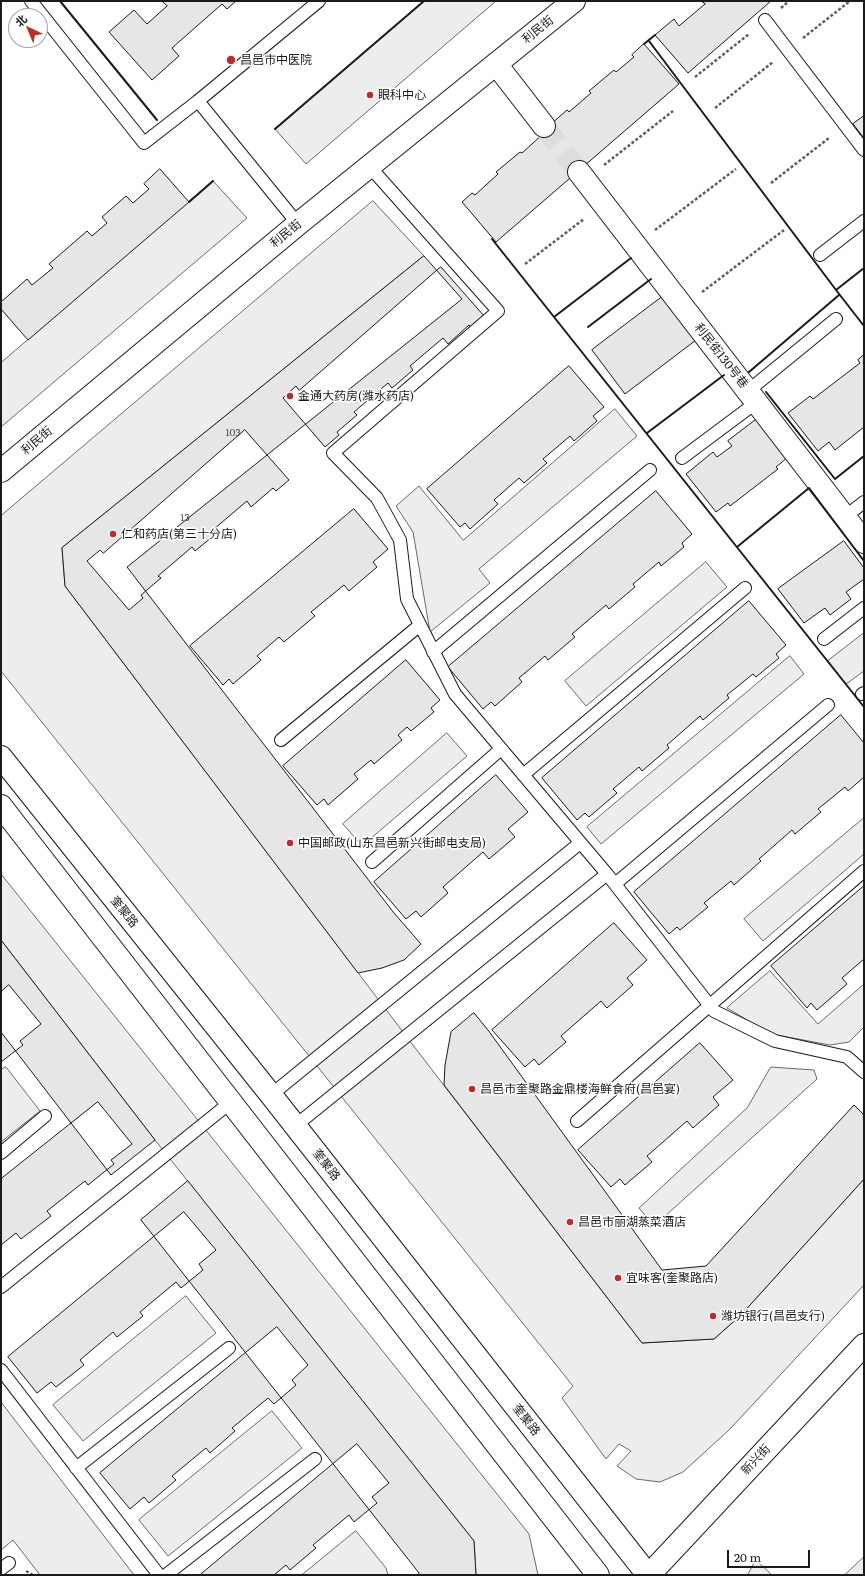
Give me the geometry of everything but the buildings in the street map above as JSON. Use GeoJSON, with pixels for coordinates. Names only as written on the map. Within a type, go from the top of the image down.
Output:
{"type":"FeatureCollection","features":[{"type":"Feature","properties":{"kind":"main road","name":"利民街"},"geometry":{"type":"LineString","coordinates":[[1,471],[298,224],[574,1]]}},
{"type":"Feature","properties":{"kind":"main road"},"geometry":{"type":"LineString","coordinates":[[496,64],[544,126]]}},
{"type":"Feature","properties":{"kind":"main road","name":"利民街130号巷"},"geometry":{"type":"LineString","coordinates":[[582,176],[864,542]]}},
{"type":"Feature","properties":{"kind":"main road","name":"奎聚路"},"geometry":{"type":"LineString","coordinates":[[1,757],[270,1094],[648,1575]]}},
{"type":"Feature","properties":{"kind":"main road"},"geometry":{"type":"LineString","coordinates":[[1,806],[598,1575]]}},
{"type":"Feature","properties":{"kind":"main road","name":"新兴街"},"geometry":{"type":"LineString","coordinates":[[648,1575],[864,1345]]}},
{"type":"Feature","properties":{"kind":"lane"},"geometry":{"type":"LineString","coordinates":[[31,1],[144,143],[198,101],[319,1]]}},
{"type":"Feature","properties":{"kind":"lane"},"geometry":{"type":"LineString","coordinates":[[765,20],[864,150]]}},
{"type":"Feature","properties":{"kind":"lane"},"geometry":{"type":"LineString","coordinates":[[198,101],[298,224]]}},
{"type":"Feature","properties":{"kind":"lane"},"geometry":{"type":"LineString","coordinates":[[370,166],[498,311],[333,453],[377,498],[400,540],[406,600],[455,694],[607,874],[714,1011],[775,1041],[847,1056],[864,1072]]}},
{"type":"Feature","properties":{"kind":"lane"},"geometry":{"type":"LineString","coordinates":[[820,255],[864,221]]}},
{"type":"Feature","properties":{"kind":"lane"},"geometry":{"type":"LineString","coordinates":[[682,458],[836,319]]}},
{"type":"Feature","properties":{"kind":"lane"},"geometry":{"type":"LineString","coordinates":[[433,652],[650,470]]}},
{"type":"Feature","properties":{"kind":"lane"},"geometry":{"type":"LineString","coordinates":[[845,517],[864,502]]}},
{"type":"Feature","properties":{"kind":"lane"},"geometry":{"type":"LineString","coordinates":[[523,775],[745,588]]}},
{"type":"Feature","properties":{"kind":"lane"},"geometry":{"type":"LineString","coordinates":[[824,639],[864,608]]}},
{"type":"Feature","properties":{"kind":"lane"},"geometry":{"type":"LineString","coordinates":[[281,740],[420,625]]}},
{"type":"Feature","properties":{"kind":"lane"},"geometry":{"type":"LineString","coordinates":[[614,884],[828,705]]}},
{"type":"Feature","properties":{"kind":"lane"},"geometry":{"type":"LineString","coordinates":[[372,862],[501,749]]}},
{"type":"Feature","properties":{"kind":"lane"},"geometry":{"type":"LineString","coordinates":[[270,1094],[580,843]]}},
{"type":"Feature","properties":{"kind":"lane"},"geometry":{"type":"LineString","coordinates":[[577,1120],[864,871]]}},
{"type":"Feature","properties":{"kind":"lane"},"geometry":{"type":"LineString","coordinates":[[295,1126],[607,874]]}},
{"type":"Feature","properties":{"kind":"lane"},"geometry":{"type":"LineString","coordinates":[[1,1287],[230,1102]]}},
{"type":"Feature","properties":{"kind":"lane"},"geometry":{"type":"LineString","coordinates":[[1,1153],[45,1116]]}},
{"type":"Feature","properties":{"kind":"lane"},"geometry":{"type":"LineString","coordinates":[[76,1468],[230,1348]]}},
{"type":"Feature","properties":{"kind":"lane"},"geometry":{"type":"LineString","coordinates":[[1,1370],[159,1575]]}},
{"type":"Feature","properties":{"kind":"lane"},"geometry":{"type":"LineString","coordinates":[[166,1575],[315,1459]]}},
{"type":"Feature","properties":{"kind":"path"},"geometry":{"type":"LineString","coordinates":[[695,77],[789,1]]}},
{"type":"Feature","properties":{"kind":"path"},"geometry":{"type":"LineString","coordinates":[[582,176],[673,111]]}},
{"type":"Feature","properties":{"kind":"path"},"geometry":{"type":"LineString","coordinates":[[771,183],[845,125]]}},
{"type":"Feature","properties":{"kind":"path"},"geometry":{"type":"LineString","coordinates":[[635,245],[736,169]]}},
{"type":"Feature","properties":{"kind":"path"},"geometry":{"type":"LineString","coordinates":[[525,264],[604,204]]}},
{"type":"Feature","properties":{"kind":"path"},"geometry":{"type":"LineString","coordinates":[[683,307],[784,230]]}},
{"type":"Feature","properties":{"kind":"shaded area"},"geometry":{"type":"Polygon","coordinates":[[[424,1],[496,1],[306,164],[275,129],[424,1]]]}},
{"type":"Feature","properties":{"kind":"shaded area"},"geometry":{"type":"Polygon","coordinates":[[[213,181],[247,218],[1,427],[1,363],[213,181]]]}},
{"type":"Feature","properties":{"kind":"shaded area"},"geometry":{"type":"Polygon","coordinates":[[[373,201],[424,256],[62,548],[65,586],[406,1036],[642,1343],[714,1339],[741,1315],[864,1179],[864,1285],[729,1430],[683,1472],[660,1482],[636,1479],[617,1466],[631,1451],[619,1444],[606,1459],[562,1398],[573,1386],[1,671],[1,516],[373,201]]]}},
{"type":"Feature","properties":{"kind":"shaded area"},"geometry":{"type":"Polygon","coordinates":[[[615,409],[637,436],[479,569],[490,583],[430,632],[413,532],[396,506],[419,486],[463,540],[615,409]]]}},
{"type":"Feature","properties":{"kind":"shaded area"},"geometry":{"type":"Polygon","coordinates":[[[706,562],[727,587],[586,706],[565,681],[706,562]]]}},
{"type":"Feature","properties":{"kind":"shaded area"},"geometry":{"type":"Polygon","coordinates":[[[864,633],[864,671],[846,684],[828,661],[864,633]]]}},
{"type":"Feature","properties":{"kind":"shaded area"},"geometry":{"type":"Polygon","coordinates":[[[790,656],[804,674],[601,844],[587,827],[790,656]]]}},
{"type":"Feature","properties":{"kind":"shaded area"},"geometry":{"type":"Polygon","coordinates":[[[447,733],[467,756],[362,846],[343,824],[447,733]]]}},
{"type":"Feature","properties":{"kind":"shaded area"},"geometry":{"type":"Polygon","coordinates":[[[864,818],[864,854],[763,941],[744,919],[864,818]]]}},
{"type":"Feature","properties":{"kind":"shaded area"},"geometry":{"type":"Polygon","coordinates":[[[1,874],[529,1534],[538,1575],[476,1575],[474,1541],[155,1140],[1,940],[1,874]]]}},
{"type":"Feature","properties":{"kind":"shaded area"},"geometry":{"type":"Polygon","coordinates":[[[770,971],[818,1024],[864,984],[864,1027],[849,1042],[830,1045],[771,1034],[727,1008],[770,971]]]}},
{"type":"Feature","properties":{"kind":"shaded area"},"geometry":{"type":"Polygon","coordinates":[[[6,1067],[40,1111],[1,1142],[1,1070],[6,1067]]]}},
{"type":"Feature","properties":{"kind":"shaded area"},"geometry":{"type":"Polygon","coordinates":[[[771,1067],[814,1070],[817,1079],[654,1226],[639,1208],[747,1108],[771,1067]]]}},
{"type":"Feature","properties":{"kind":"shaded area"},"geometry":{"type":"Polygon","coordinates":[[[186,1296],[216,1333],[83,1441],[53,1405],[186,1296]]]}},
{"type":"Feature","properties":{"kind":"shaded area"},"geometry":{"type":"Polygon","coordinates":[[[1,1402],[134,1575],[40,1575],[13,1540],[1,1550],[1,1402]]]}},
{"type":"Feature","properties":{"kind":"shaded area"},"geometry":{"type":"Polygon","coordinates":[[[272,1411],[302,1448],[168,1556],[139,1520],[272,1411]]]}},
{"type":"Feature","properties":{"kind":"shaded area"},"geometry":{"type":"Polygon","coordinates":[[[356,1531],[386,1568],[388,1575],[302,1575],[356,1531]]]}},
{"type":"Feature","properties":{"kind":"shaded area"},"geometry":{"type":"Polygon","coordinates":[[[864,1557],[864,1575],[845,1575],[864,1557]]]}},
{"type":"Feature","properties":{"kind":"shaded area"},"geometry":{"type":"Polygon","coordinates":[[[756,1560],[772,1575],[748,1575],[756,1560]]]}},
{"type":"Feature","properties":{"kind":"tunnel"},"geometry":{"type":"LineString","coordinates":[[544,126],[579,172]]}},
{"type":"Feature","properties":{"kind":"wall"},"geometry":{"type":"LineString","coordinates":[[60,1],[157,120]]}},
{"type":"Feature","properties":{"kind":"wall"},"geometry":{"type":"LineString","coordinates":[[275,129],[424,1]]}},
{"type":"Feature","properties":{"kind":"wall"},"geometry":{"type":"LineString","coordinates":[[644,44],[655,35]]}},
{"type":"Feature","properties":{"kind":"wall"},"geometry":{"type":"LineString","coordinates":[[649,41],[836,290]]}},
{"type":"Feature","properties":{"kind":"wall"},"geometry":{"type":"LineString","coordinates":[[189,202],[213,181]]}},
{"type":"Feature","properties":{"kind":"wall"},"geometry":{"type":"LineString","coordinates":[[492,239],[864,707]]}},
{"type":"Feature","properties":{"kind":"wall"},"geometry":{"type":"LineString","coordinates":[[554,317],[631,258]]}},
{"type":"Feature","properties":{"kind":"wall"},"geometry":{"type":"LineString","coordinates":[[864,268],[836,290],[864,326]]}},
{"type":"Feature","properties":{"kind":"wall"},"geometry":{"type":"LineString","coordinates":[[588,327],[651,279]]}},
{"type":"Feature","properties":{"kind":"wall"},"geometry":{"type":"LineString","coordinates":[[749,372],[839,295]]}},
{"type":"Feature","properties":{"kind":"wall"},"geometry":{"type":"LineString","coordinates":[[647,433],[724,375]]}},
{"type":"Feature","properties":{"kind":"wall"},"geometry":{"type":"LineString","coordinates":[[766,392],[835,479],[864,456]]}},
{"type":"Feature","properties":{"kind":"wall"},"geometry":{"type":"LineString","coordinates":[[737,547],[809,488],[864,561]]}},
{"type":"Feature","properties":{"kind":"place","name":"昌邑市中医院"},"geometry":{"type":"Point","coordinates":[231,60]}},
{"type":"Feature","properties":{"kind":"place","name":"眼科中心"},"geometry":{"type":"Point","coordinates":[370,95]}},
{"type":"Feature","properties":{"kind":"place","name":"金通大药房(潍水药店)"},"geometry":{"type":"Point","coordinates":[290,396]}},
{"type":"Feature","properties":{"kind":"place","name":"仁和药店(第三十分店)"},"geometry":{"type":"Point","coordinates":[113,534]}},
{"type":"Feature","properties":{"kind":"place","name":"中国邮政(山东昌邑新兴街邮电支局)"},"geometry":{"type":"Point","coordinates":[290,843]}},
{"type":"Feature","properties":{"kind":"place","name":"昌邑市奎聚路金鼎楼海鲜食府(昌邑宴)"},"geometry":{"type":"Point","coordinates":[472,1089]}},
{"type":"Feature","properties":{"kind":"place","name":"昌邑市丽湖蒸菜酒店"},"geometry":{"type":"Point","coordinates":[570,1222]}},
{"type":"Feature","properties":{"kind":"place","name":"宜味客(奎聚路店)"},"geometry":{"type":"Point","coordinates":[618,1278]}},
{"type":"Feature","properties":{"kind":"place","name":"潍坊银行(昌邑支行)"},"geometry":{"type":"Point","coordinates":[713,1316]}}]}
